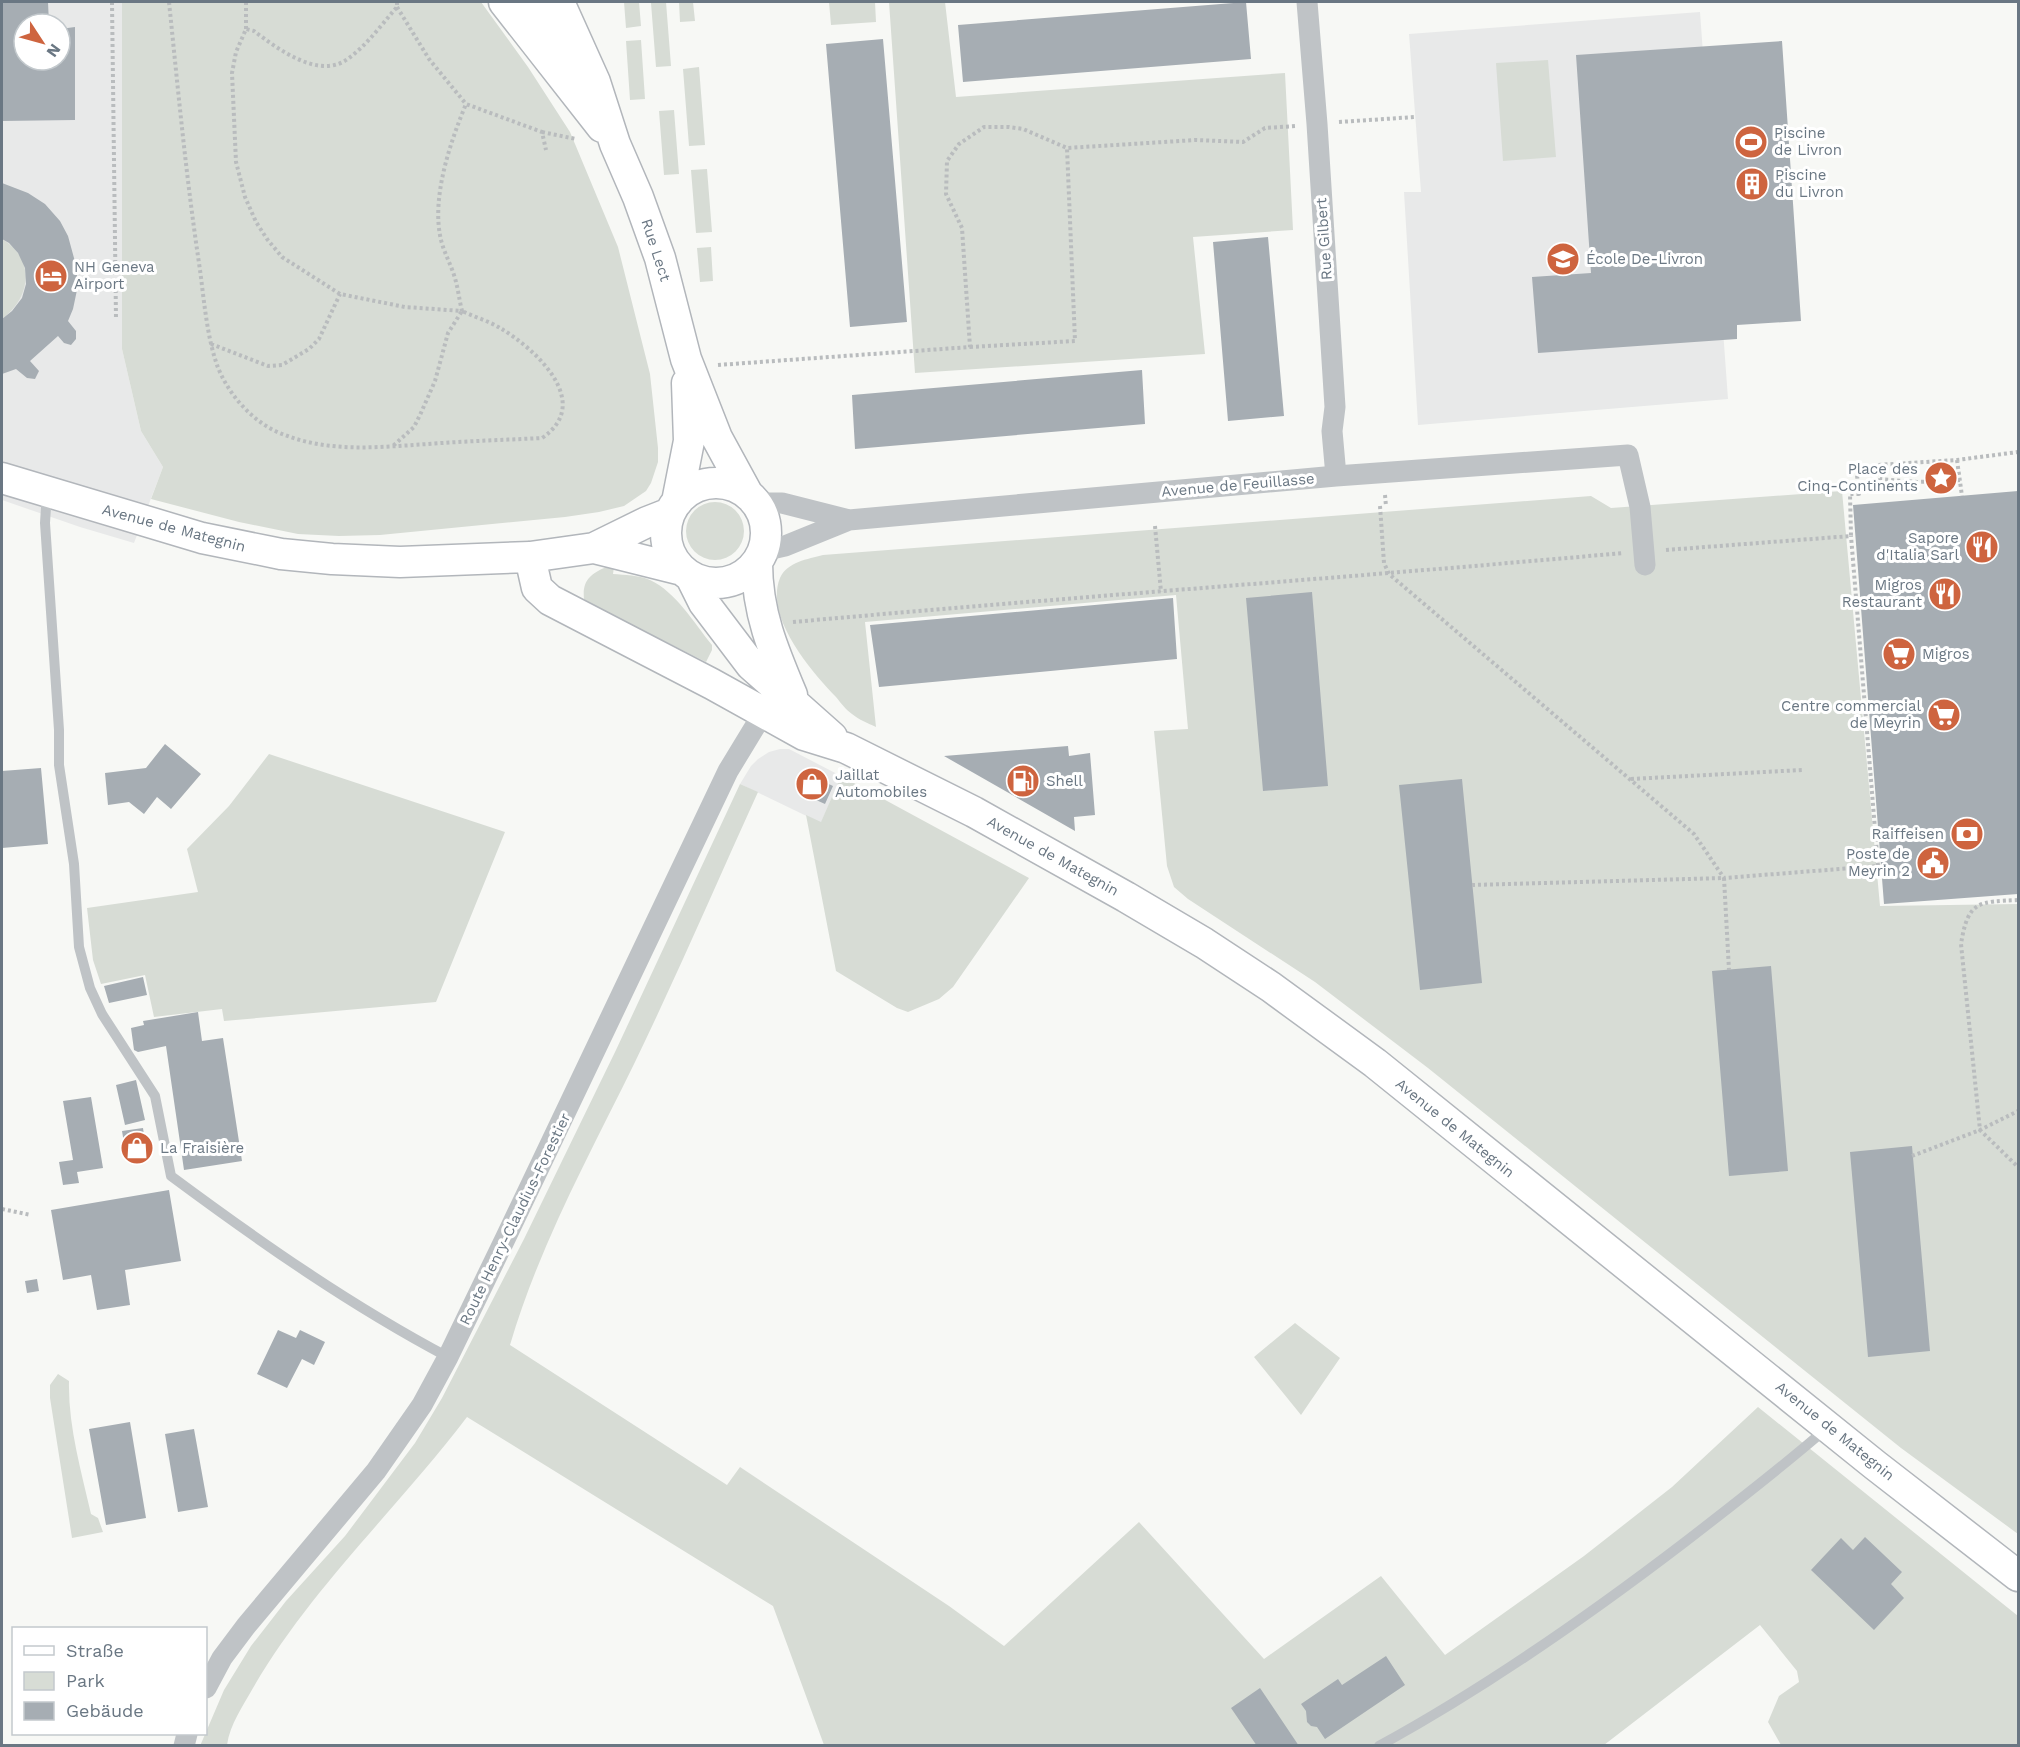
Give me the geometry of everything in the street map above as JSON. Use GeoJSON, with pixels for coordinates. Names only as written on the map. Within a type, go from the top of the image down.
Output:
{"type":"FeatureCollection","features":[{"type":"Feature","properties":{"kind":"main road","name":"Rue Lect"},"geometry":{"type":"LineString","coordinates":[[504,2],[615,144]]}},
{"type":"Feature","properties":{"kind":"main road","name":"Rue Lect"},"geometry":{"type":"LineString","coordinates":[[534,2],[615,144]]}},
{"type":"Feature","properties":{"kind":"main road","name":"Rue Lect"},"geometry":{"type":"LineString","coordinates":[[559,2],[595,82],[615,144],[638,197],[660,258],[686,359],[717,438],[752,498]]}},
{"type":"Feature","properties":{"kind":"main road","name":"Rue Lect"},"geometry":{"type":"LineString","coordinates":[[673,507],[689,441],[686,359]]}},
{"type":"Feature","properties":{"kind":"main road","name":"Avenue de Mategnin"},"geometry":{"type":"LineString","coordinates":[[2,478],[202,538],[280,554],[400,562],[530,557],[594,548],[673,507]]}},
{"type":"Feature","properties":{"kind":"main road"},"geometry":{"type":"LineString","coordinates":[[711,483],[723,483],[736,487],[752,498],[763,514],[766,539],[760,557],[750,571],[732,581],[711,583],[686,574],[674,561],[666,539],[666,526],[673,507],[686,493],[698,486],[711,483]]}},
{"type":"Feature","properties":{"kind":"main road","name":"Avenue de Mategnin"},"geometry":{"type":"LineString","coordinates":[[594,548],[686,574],[736,648],[751,665],[846,748]]}},
{"type":"Feature","properties":{"kind":"main road","name":"Avenue de Mategnin"},"geometry":{"type":"LineString","coordinates":[[530,557],[537,588],[550,600],[804,735],[846,748],[974,812],[1061,859],[1204,943],[1271,987],[1375,1063],[1875,1465],[2019,1576]]}},
{"type":"Feature","properties":{"kind":"main road","name":"Avenue de Mategnin"},"geometry":{"type":"LineString","coordinates":[[760,557],[757,590],[766,628],[773,652],[795,702]]}},
{"type":"Feature","properties":{"kind":"street","name":"Rue Gilbert"},"geometry":{"type":"LineString","coordinates":[[1307,2],[1333,373],[1335,407],[1332,431],[1336,476]]}},
{"type":"Feature","properties":{"kind":"street","name":"Avenue de Feuillasse"},"geometry":{"type":"LineString","coordinates":[[760,557],[849,520],[1336,476],[1628,455],[1640,507],[1645,565]]}},
{"type":"Feature","properties":{"kind":"street","name":"Avenue de Feuillasse"},"geometry":{"type":"LineString","coordinates":[[752,498],[849,520]]}},
{"type":"Feature","properties":{"kind":"street","name":"Route Henry-Claudius-Forestier"},"geometry":{"type":"LineString","coordinates":[[207,1686],[222,1658],[246,1626],[376,1471],[422,1405],[448,1357],[729,771],[762,711]]}},
{"type":"Feature","properties":{"kind":"lane"},"geometry":{"type":"LineString","coordinates":[[47,492],[45,523],[59,765],[74,864],[79,947],[90,988],[102,1014],[155,1096],[171,1176],[272,1249],[350,1301],[398,1331],[448,1357]]}},
{"type":"Feature","properties":{"kind":"lane"},"geometry":{"type":"LineString","coordinates":[[1379,1746],[1524,1658],[1596,1610],[1772,1475],[1829,1426]]}},
{"type":"Feature","properties":{"kind":"path"},"geometry":{"type":"LineString","coordinates":[[112,2],[116,319]]}},
{"type":"Feature","properties":{"kind":"path"},"geometry":{"type":"LineString","coordinates":[[169,2],[192,214],[211,345],[227,386],[244,409],[283,435],[318,444],[353,448],[542,438],[555,429],[563,410],[562,398],[553,374],[530,349],[500,327],[462,311],[405,307],[340,294],[282,257],[256,222],[245,197],[236,162],[232,73],[236,52],[246,29],[246,2]]}},
{"type":"Feature","properties":{"kind":"path"},"geometry":{"type":"LineString","coordinates":[[246,29],[254,31],[308,64],[320,67],[348,60],[397,4],[408,28],[429,59],[466,104],[542,132],[583,140]]}},
{"type":"Feature","properties":{"kind":"path"},"geometry":{"type":"LineString","coordinates":[[393,446],[414,427],[435,381],[448,333],[462,311],[455,278],[441,239],[439,217],[445,164],[466,104]]}},
{"type":"Feature","properties":{"kind":"path"},"geometry":{"type":"LineString","coordinates":[[1338,122],[1415,117]]}},
{"type":"Feature","properties":{"kind":"path"},"geometry":{"type":"LineString","coordinates":[[970,347],[962,228],[946,194],[947,161],[959,144],[984,128],[1023,129],[1067,148],[1196,140],[1243,142],[1265,128],[1296,126]]}},
{"type":"Feature","properties":{"kind":"path"},"geometry":{"type":"LineString","coordinates":[[542,132],[546,150]]}},
{"type":"Feature","properties":{"kind":"path"},"geometry":{"type":"LineString","coordinates":[[717,366],[1075,341],[1067,148]]}},
{"type":"Feature","properties":{"kind":"path"},"geometry":{"type":"LineString","coordinates":[[211,345],[268,366],[282,365],[309,350],[319,339],[340,294]]}},
{"type":"Feature","properties":{"kind":"path"},"geometry":{"type":"LineString","coordinates":[[1960,480],[1917,482],[1880,479],[1877,465],[1957,460],[2019,452]]}},
{"type":"Feature","properties":{"kind":"path"},"geometry":{"type":"LineString","coordinates":[[1957,460],[1962,496]]}},
{"type":"Feature","properties":{"kind":"path"},"geometry":{"type":"LineString","coordinates":[[1380,506],[1384,563],[1389,574],[1694,834],[1724,878],[1729,969]]}},
{"type":"Feature","properties":{"kind":"path"},"geometry":{"type":"LineString","coordinates":[[1155,526],[1161,592]]}},
{"type":"Feature","properties":{"kind":"path"},"geometry":{"type":"LineString","coordinates":[[1472,885],[1724,878],[1878,866],[1851,536]]}},
{"type":"Feature","properties":{"kind":"path"},"geometry":{"type":"LineString","coordinates":[[791,622],[967,606],[1389,574]]}},
{"type":"Feature","properties":{"kind":"path"},"geometry":{"type":"LineString","coordinates":[[1630,779],[1802,770]]}},
{"type":"Feature","properties":{"kind":"path"},"geometry":{"type":"LineString","coordinates":[[2019,900],[1984,901],[1970,912],[1961,944],[1980,1130],[2019,1167]]}},
{"type":"Feature","properties":{"kind":"path"},"geometry":{"type":"LineString","coordinates":[[1912,1156],[1980,1130],[2019,1111]]}},
{"type":"Feature","properties":{"kind":"path"},"geometry":{"type":"LineString","coordinates":[[2,1209],[31,1215]]}},
{"type":"Feature","properties":{"kind":"shaded area"},"geometry":{"type":"Polygon","coordinates":[[[2,2],[122,2],[122,349],[141,431],[163,467],[134,543],[2,500],[2,2]]]}},
{"type":"Feature","properties":{"kind":"shaded area","name":"École De-Livron"},"geometry":{"type":"Polygon","coordinates":[[[1700,12],[1728,399],[1418,425],[1404,192],[1421,192],[1409,34],[1700,12]]]}},
{"type":"Feature","properties":{"kind":"shaded area"},"geometry":{"type":"Polygon","coordinates":[[[789,749],[841,776],[821,823],[740,784],[758,759],[769,752],[789,749]]]}},
{"type":"Feature","properties":{"kind":"green space"},"geometry":{"type":"Polygon","coordinates":[[[122,2],[481,2],[528,67],[570,132],[618,247],[650,374],[658,462],[646,491],[624,506],[565,517],[380,535],[339,536],[298,534],[239,522],[151,499],[163,467],[141,431],[122,349],[122,2]]]}},
{"type":"Feature","properties":{"kind":"green space"},"geometry":{"type":"Polygon","coordinates":[[[624,2],[639,2],[641,26],[626,28],[624,2]]]}},
{"type":"Feature","properties":{"kind":"green space"},"geometry":{"type":"Polygon","coordinates":[[[666,2],[671,66],[656,67],[651,3],[666,2]]]}},
{"type":"Feature","properties":{"kind":"green space"},"geometry":{"type":"Polygon","coordinates":[[[679,2],[693,2],[695,21],[680,22],[679,2]]]}},
{"type":"Feature","properties":{"kind":"green space"},"geometry":{"type":"Polygon","coordinates":[[[829,2],[875,2],[876,22],[831,25],[829,2]]]}},
{"type":"Feature","properties":{"kind":"green space"},"geometry":{"type":"Polygon","coordinates":[[[889,2],[945,2],[956,97],[1285,73],[1293,230],[1193,237],[1205,354],[915,373],[889,2]]]}},
{"type":"Feature","properties":{"kind":"green space"},"geometry":{"type":"Polygon","coordinates":[[[641,40],[645,99],[630,100],[626,41],[641,40]]]}},
{"type":"Feature","properties":{"kind":"green space"},"geometry":{"type":"Polygon","coordinates":[[[1548,60],[1556,157],[1503,161],[1496,63],[1548,60]]]}},
{"type":"Feature","properties":{"kind":"green space"},"geometry":{"type":"Polygon","coordinates":[[[699,67],[705,145],[689,146],[683,69],[699,67]]]}},
{"type":"Feature","properties":{"kind":"green space"},"geometry":{"type":"Polygon","coordinates":[[[674,110],[679,174],[664,175],[659,111],[674,110]]]}},
{"type":"Feature","properties":{"kind":"green space"},"geometry":{"type":"Polygon","coordinates":[[[707,169],[712,232],[696,233],[691,170],[707,169]]]}},
{"type":"Feature","properties":{"kind":"green space"},"geometry":{"type":"Polygon","coordinates":[[[2,239],[13,247],[20,257],[25,268],[26,279],[19,300],[2,319],[2,239]]]}},
{"type":"Feature","properties":{"kind":"green space"},"geometry":{"type":"Polygon","coordinates":[[[711,247],[713,281],[700,282],[697,248],[711,247]]]}},
{"type":"Feature","properties":{"kind":"green space"},"geometry":{"type":"Polygon","coordinates":[[[1842,491],[1880,906],[2018,904],[2018,1534],[1901,1448],[1428,1068],[1315,982],[1188,899],[1174,887],[1167,866],[1154,731],[1188,729],[1176,595],[865,622],[876,727],[848,710],[804,659],[784,626],[777,593],[780,578],[788,568],[798,562],[823,555],[1591,496],[1611,508],[1842,491]]]}},
{"type":"Feature","properties":{"kind":"green space"},"geometry":{"type":"Polygon","coordinates":[[[709,502],[721,502],[731,506],[740,515],[744,537],[736,552],[721,560],[709,560],[699,556],[690,547],[686,537],[686,525],[690,515],[699,506],[709,502]]]}},
{"type":"Feature","properties":{"kind":"green space"},"geometry":{"type":"Polygon","coordinates":[[[606,567],[614,567],[613,574],[650,580],[668,592],[712,645],[706,662],[584,599],[586,582],[596,572],[606,567]]]}},
{"type":"Feature","properties":{"kind":"green space"},"geometry":{"type":"Polygon","coordinates":[[[269,754],[505,832],[436,1002],[224,1021],[222,1009],[154,1017],[145,975],[101,984],[93,960],[87,908],[198,892],[187,849],[229,806],[269,754]]]}},
{"type":"Feature","properties":{"kind":"green space"},"geometry":{"type":"Polygon","coordinates":[[[841,776],[1029,878],[953,987],[939,999],[908,1012],[897,1008],[836,971],[806,815],[821,822],[841,776]]]}},
{"type":"Feature","properties":{"kind":"green space"},"geometry":{"type":"Polygon","coordinates":[[[740,784],[758,792],[651,1029],[550,1236],[510,1345],[727,1485],[740,1467],[949,1606],[1004,1646],[1139,1522],[1264,1659],[1381,1576],[1445,1655],[1584,1556],[1672,1487],[1758,1407],[2018,1616],[2018,1745],[1781,1745],[1768,1722],[1779,1696],[1799,1682],[1797,1671],[1760,1625],[1604,1745],[824,1745],[773,1606],[467,1417],[301,1616],[276,1651],[241,1708],[227,1745],[200,1746],[205,1735],[207,1735],[207,1730],[224,1690],[251,1646],[286,1601],[345,1536],[415,1443],[442,1398],[524,1239],[616,1050],[740,784]]]}},
{"type":"Feature","properties":{"kind":"green space"},"geometry":{"type":"Polygon","coordinates":[[[1295,1323],[1340,1358],[1301,1415],[1254,1357],[1295,1323]]]}},
{"type":"Feature","properties":{"kind":"green space"},"geometry":{"type":"Polygon","coordinates":[[[58,1374],[69,1381],[71,1415],[79,1464],[91,1514],[98,1518],[103,1532],[72,1538],[50,1398],[50,1385],[58,1374]]]}},
{"type":"Feature","properties":{"kind":"building"},"geometry":{"type":"Polygon","coordinates":[[[2,2],[48,2],[48,12],[12,12],[12,72],[72,72],[72,27],[75,27],[75,120],[2,121],[2,2]]]}},
{"type":"Feature","properties":{"kind":"building"},"geometry":{"type":"Polygon","coordinates":[[[1246,2],[1251,59],[963,82],[958,25],[1246,2]]]}},
{"type":"Feature","properties":{"kind":"building"},"geometry":{"type":"Polygon","coordinates":[[[883,39],[907,322],[850,327],[826,44],[883,39]]]}},
{"type":"Feature","properties":{"kind":"building"},"geometry":{"type":"Polygon","coordinates":[[[1782,41],[1801,321],[1737,325],[1737,339],[1538,353],[1532,277],[1591,273],[1576,55],[1782,41]]]}},
{"type":"Feature","properties":{"kind":"building","name":"NH Geneva Airport"},"geometry":{"type":"Polygon","coordinates":[[[2,183],[28,193],[45,204],[60,221],[68,236],[77,269],[77,290],[68,321],[76,331],[76,339],[71,345],[64,343],[58,336],[30,361],[39,371],[35,379],[27,378],[16,369],[2,374],[2,319],[22,298],[26,284],[25,268],[18,253],[2,239],[2,183]]]}},
{"type":"Feature","properties":{"kind":"building"},"geometry":{"type":"Polygon","coordinates":[[[1268,237],[1284,416],[1228,421],[1213,242],[1268,237]]]}},
{"type":"Feature","properties":{"kind":"building"},"geometry":{"type":"Polygon","coordinates":[[[1142,370],[1145,424],[855,449],[852,395],[1142,370]]]}},
{"type":"Feature","properties":{"kind":"building","name":"Centre commercial de Meyrin"},"geometry":{"type":"Polygon","coordinates":[[[2018,491],[2018,894],[1884,904],[1853,505],[2018,491]]]}},
{"type":"Feature","properties":{"kind":"building"},"geometry":{"type":"Polygon","coordinates":[[[1312,592],[1328,786],[1263,791],[1246,598],[1312,592]]]}},
{"type":"Feature","properties":{"kind":"building"},"geometry":{"type":"Polygon","coordinates":[[[1173,598],[1177,659],[879,687],[870,625],[1173,598]]]}},
{"type":"Feature","properties":{"kind":"building"},"geometry":{"type":"Polygon","coordinates":[[[165,744],[201,774],[171,809],[157,797],[144,814],[129,802],[108,805],[105,773],[146,768],[165,744]]]}},
{"type":"Feature","properties":{"kind":"building"},"geometry":{"type":"Polygon","coordinates":[[[1068,746],[1069,756],[1090,753],[1095,815],[1074,817],[1075,831],[944,756],[1068,746]]]}},
{"type":"Feature","properties":{"kind":"building"},"geometry":{"type":"Polygon","coordinates":[[[41,768],[48,844],[2,848],[2,771],[41,768]]]}},
{"type":"Feature","properties":{"kind":"building"},"geometry":{"type":"Polygon","coordinates":[[[805,773],[833,786],[825,804],[796,791],[805,773]]]}},
{"type":"Feature","properties":{"kind":"building"},"geometry":{"type":"Polygon","coordinates":[[[1462,779],[1482,983],[1420,990],[1399,785],[1462,779]]]}},
{"type":"Feature","properties":{"kind":"building"},"geometry":{"type":"Polygon","coordinates":[[[1771,966],[1788,1171],[1729,1176],[1712,971],[1771,966]]]}},
{"type":"Feature","properties":{"kind":"building"},"geometry":{"type":"Polygon","coordinates":[[[143,977],[147,995],[109,1003],[104,986],[143,977]]]}},
{"type":"Feature","properties":{"kind":"building"},"geometry":{"type":"Polygon","coordinates":[[[198,1012],[202,1041],[223,1038],[242,1161],[184,1170],[166,1046],[138,1052],[134,1050],[131,1028],[144,1025],[143,1021],[198,1012]]]}},
{"type":"Feature","properties":{"kind":"building"},"geometry":{"type":"Polygon","coordinates":[[[136,1080],[145,1120],[125,1125],[116,1085],[136,1080]]]}},
{"type":"Feature","properties":{"kind":"building"},"geometry":{"type":"Polygon","coordinates":[[[91,1097],[103,1168],[77,1172],[79,1183],[63,1185],[59,1162],[73,1160],[63,1101],[91,1097]]]}},
{"type":"Feature","properties":{"kind":"building"},"geometry":{"type":"Polygon","coordinates":[[[143,1128],[147,1157],[127,1161],[122,1131],[143,1128]]]}},
{"type":"Feature","properties":{"kind":"building"},"geometry":{"type":"Polygon","coordinates":[[[1912,1146],[1930,1351],[1868,1357],[1850,1152],[1912,1146]]]}},
{"type":"Feature","properties":{"kind":"building"},"geometry":{"type":"Polygon","coordinates":[[[169,1190],[181,1261],[125,1270],[130,1305],[97,1310],[91,1275],[63,1280],[51,1210],[169,1190]]]}},
{"type":"Feature","properties":{"kind":"building"},"geometry":{"type":"Polygon","coordinates":[[[37,1279],[39,1291],[27,1293],[25,1281],[37,1279]]]}},
{"type":"Feature","properties":{"kind":"building"},"geometry":{"type":"Polygon","coordinates":[[[278,1330],[296,1338],[300,1330],[325,1342],[314,1365],[302,1359],[287,1388],[257,1374],[278,1330]]]}},
{"type":"Feature","properties":{"kind":"building"},"geometry":{"type":"Polygon","coordinates":[[[130,1422],[146,1518],[106,1525],[89,1429],[130,1422]]]}},
{"type":"Feature","properties":{"kind":"building"},"geometry":{"type":"Polygon","coordinates":[[[194,1429],[208,1507],[178,1512],[165,1434],[194,1429]]]}},
{"type":"Feature","properties":{"kind":"building"},"geometry":{"type":"Polygon","coordinates":[[[1865,1537],[1902,1572],[1891,1584],[1904,1598],[1874,1630],[1811,1570],[1841,1538],[1853,1550],[1865,1537]]]}},
{"type":"Feature","properties":{"kind":"building"},"geometry":{"type":"Polygon","coordinates":[[[1386,1656],[1405,1685],[1325,1739],[1317,1727],[1307,1722],[1306,1711],[1301,1704],[1338,1679],[1342,1685],[1386,1656]]]}},
{"type":"Feature","properties":{"kind":"building"},"geometry":{"type":"Polygon","coordinates":[[[1260,1688],[1299,1746],[1257,1746],[1231,1708],[1260,1688]]]}},
{"type":"Feature","properties":{"kind":"place","name":"Piscine de Livron"},"geometry":{"type":"Point","coordinates":[1751,142]}},
{"type":"Feature","properties":{"kind":"place","name":"Piscine du Livron"},"geometry":{"type":"Point","coordinates":[1752,184]}},
{"type":"Feature","properties":{"kind":"place","name":"École De-Livron"},"geometry":{"type":"Point","coordinates":[1563,259]}},
{"type":"Feature","properties":{"kind":"place","name":"NH Geneva Airport"},"geometry":{"type":"Point","coordinates":[51,276]}},
{"type":"Feature","properties":{"kind":"place","name":"Place des Cinq-Continents"},"geometry":{"type":"Point","coordinates":[1941,478]}},
{"type":"Feature","properties":{"kind":"place","name":"Sapore d'Italia Sarl"},"geometry":{"type":"Point","coordinates":[1982,547]}},
{"type":"Feature","properties":{"kind":"place","name":"Migros Restaurant"},"geometry":{"type":"Point","coordinates":[1945,594]}},
{"type":"Feature","properties":{"kind":"place","name":"Migros"},"geometry":{"type":"Point","coordinates":[1899,654]}},
{"type":"Feature","properties":{"kind":"place","name":"Centre commercial de Meyrin"},"geometry":{"type":"Point","coordinates":[1944,715]}},
{"type":"Feature","properties":{"kind":"place","name":"Shell"},"geometry":{"type":"Point","coordinates":[1023,781]}},
{"type":"Feature","properties":{"kind":"place","name":"Jaillat Automobiles"},"geometry":{"type":"Point","coordinates":[812,784]}},
{"type":"Feature","properties":{"kind":"place","name":"Raiffeisen"},"geometry":{"type":"Point","coordinates":[1967,834]}},
{"type":"Feature","properties":{"kind":"place","name":"Poste de Meyrin 2"},"geometry":{"type":"Point","coordinates":[1933,863]}},
{"type":"Feature","properties":{"kind":"place","name":"La Fraisière"},"geometry":{"type":"Point","coordinates":[137,1148]}}]}
